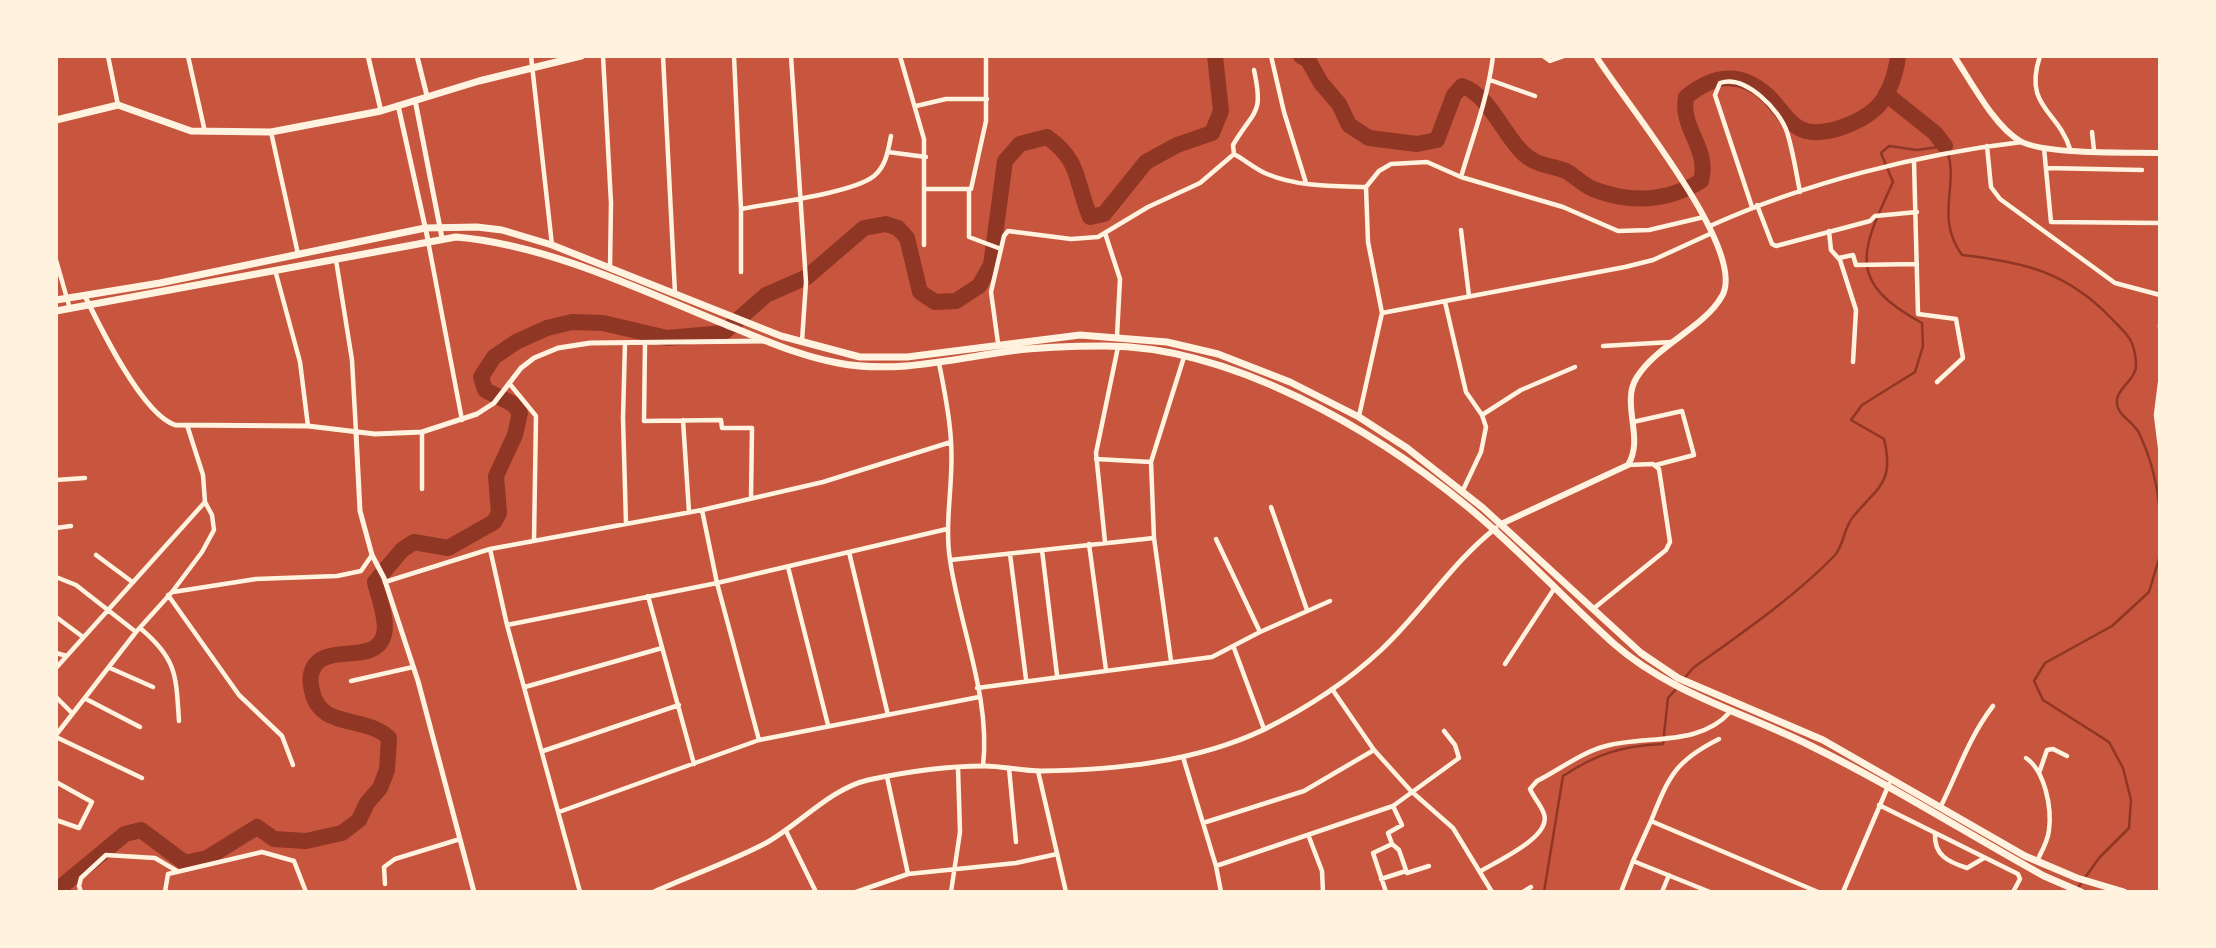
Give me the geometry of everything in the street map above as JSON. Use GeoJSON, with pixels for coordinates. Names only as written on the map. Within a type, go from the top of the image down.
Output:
{"type":"FeatureCollection","features":[{"type":"Feature","properties":{"kind":"main road"},"geometry":{"type":"LineString","coordinates":[[56,120],[118,105],[176,127],[206,133],[271,132],[381,111],[533,66],[580,56]]}},
{"type":"Feature","properties":{"kind":"main road"},"geometry":{"type":"LineString","coordinates":[[1501,524],[1628,465],[1634,452],[1633,383],[1652,359],[1710,310],[1724,293],[1725,269],[1711,229],[1682,179],[1596,56]]}},
{"type":"Feature","properties":{"kind":"main road"},"geometry":{"type":"LineString","coordinates":[[1954,56],[1998,121],[2022,142],[2044,148],[2160,153]]}},
{"type":"Feature","properties":{"kind":"main road"},"geometry":{"type":"LineString","coordinates":[[56,300],[425,228],[502,230],[552,245],[754,326],[843,354],[880,358],[1060,336],[1116,336],[1167,342],[1242,361],[1359,417],[1463,490],[1641,653],[1678,678],[1779,719],[1893,778],[2038,861],[2077,878],[2124,892]]}},
{"type":"Feature","properties":{"kind":"main road"},"geometry":{"type":"LineString","coordinates":[[56,311],[442,238],[499,243],[550,256],[806,356],[859,366],[939,362],[1046,348],[1118,346],[1185,356],[1247,376],[1355,428],[1453,495],[1635,662],[1672,686],[1800,740],[1887,786],[2002,853],[2081,892]]}},
{"type":"Feature","properties":{"kind":"street"},"geometry":{"type":"LineString","coordinates":[[108,56],[118,105]]}},
{"type":"Feature","properties":{"kind":"street"},"geometry":{"type":"LineString","coordinates":[[188,56],[206,133]]}},
{"type":"Feature","properties":{"kind":"street"},"geometry":{"type":"LineString","coordinates":[[368,56],[381,111]]}},
{"type":"Feature","properties":{"kind":"street"},"geometry":{"type":"LineString","coordinates":[[417,56],[427,96]]}},
{"type":"Feature","properties":{"kind":"street"},"geometry":{"type":"LineString","coordinates":[[531,56],[552,245]]}},
{"type":"Feature","properties":{"kind":"street"},"geometry":{"type":"LineString","coordinates":[[603,56],[611,203],[610,268]]}},
{"type":"Feature","properties":{"kind":"street"},"geometry":{"type":"LineString","coordinates":[[663,56],[675,293]]}},
{"type":"Feature","properties":{"kind":"street"},"geometry":{"type":"LineString","coordinates":[[734,56],[741,272]]}},
{"type":"Feature","properties":{"kind":"street"},"geometry":{"type":"LineString","coordinates":[[791,56],[806,282],[806,315],[802,343]]}},
{"type":"Feature","properties":{"kind":"street"},"geometry":{"type":"LineString","coordinates":[[900,56],[916,106],[926,157],[924,245]]}},
{"type":"Feature","properties":{"kind":"street"},"geometry":{"type":"LineString","coordinates":[[986,56],[985,131],[969,190],[969,237],[1001,249]]}},
{"type":"Feature","properties":{"kind":"street"},"geometry":{"type":"LineString","coordinates":[[1271,56],[1284,111],[1307,184]]}},
{"type":"Feature","properties":{"kind":"street"},"geometry":{"type":"LineString","coordinates":[[1461,177],[1478,117],[1487,97],[1493,56]]}},
{"type":"Feature","properties":{"kind":"street"},"geometry":{"type":"LineString","coordinates":[[1543,56],[1549,61],[1564,56]]}},
{"type":"Feature","properties":{"kind":"street"},"geometry":{"type":"LineString","coordinates":[[2040,56],[2034,79],[2037,91],[2046,114],[2066,139],[2070,149]]}},
{"type":"Feature","properties":{"kind":"street"},"geometry":{"type":"LineString","coordinates":[[1234,154],[1233,145],[1256,114],[1258,90],[1254,69]]}},
{"type":"Feature","properties":{"kind":"street"},"geometry":{"type":"LineString","coordinates":[[1490,80],[1535,96]]}},
{"type":"Feature","properties":{"kind":"street"},"geometry":{"type":"LineString","coordinates":[[1800,192],[1782,121],[1749,88],[1720,83],[1716,95],[1755,206],[1773,245],[1870,221],[1878,216],[1917,212]]}},
{"type":"Feature","properties":{"kind":"street"},"geometry":{"type":"LineString","coordinates":[[916,106],[946,99],[987,99]]}},
{"type":"Feature","properties":{"kind":"street"},"geometry":{"type":"LineString","coordinates":[[415,100],[442,238]]}},
{"type":"Feature","properties":{"kind":"street"},"geometry":{"type":"LineString","coordinates":[[398,105],[428,240],[462,420]]}},
{"type":"Feature","properties":{"kind":"street"},"geometry":{"type":"LineString","coordinates":[[271,132],[298,254]]}},
{"type":"Feature","properties":{"kind":"street"},"geometry":{"type":"LineString","coordinates":[[2092,132],[2094,150]]}},
{"type":"Feature","properties":{"kind":"street"},"geometry":{"type":"LineString","coordinates":[[741,209],[867,180],[880,170],[891,136]]}},
{"type":"Feature","properties":{"kind":"street"},"geometry":{"type":"LineString","coordinates":[[1382,313],[1499,293],[1653,260],[1755,206],[1944,153],[2022,142]]}},
{"type":"Feature","properties":{"kind":"street"},"geometry":{"type":"LineString","coordinates":[[1987,146],[1991,187],[2000,199],[2115,282],[2160,295]]}},
{"type":"Feature","properties":{"kind":"street"},"geometry":{"type":"LineString","coordinates":[[2044,148],[2051,222],[2160,223]]}},
{"type":"Feature","properties":{"kind":"street"},"geometry":{"type":"LineString","coordinates":[[888,152],[926,157]]}},
{"type":"Feature","properties":{"kind":"street"},"geometry":{"type":"LineString","coordinates":[[1234,154],[1265,173],[1307,184],[1366,187]]}},
{"type":"Feature","properties":{"kind":"street"},"geometry":{"type":"LineString","coordinates":[[998,343],[991,292],[1004,236],[1010,230],[1071,239],[1095,238],[1148,207],[1205,179],[1234,154]]}},
{"type":"Feature","properties":{"kind":"street"},"geometry":{"type":"LineString","coordinates":[[1359,417],[1382,313],[1370,257],[1366,187],[1385,166],[1402,162],[1427,162],[1461,177],[1563,207],[1618,230],[1649,230],[1704,217]]}},
{"type":"Feature","properties":{"kind":"street"},"geometry":{"type":"LineString","coordinates":[[1914,162],[1919,315],[1956,319],[1963,360],[1937,382]]}},
{"type":"Feature","properties":{"kind":"street"},"geometry":{"type":"LineString","coordinates":[[413,171],[429,167]]}},
{"type":"Feature","properties":{"kind":"street"},"geometry":{"type":"LineString","coordinates":[[2046,168],[2142,170]]}},
{"type":"Feature","properties":{"kind":"street"},"geometry":{"type":"LineString","coordinates":[[924,189],[969,190]]}},
{"type":"Feature","properties":{"kind":"street"},"geometry":{"type":"LineString","coordinates":[[1461,230],[1469,296]]}},
{"type":"Feature","properties":{"kind":"street"},"geometry":{"type":"LineString","coordinates":[[1829,231],[1831,250],[1839,258],[1856,310],[1853,362]]}},
{"type":"Feature","properties":{"kind":"street"},"geometry":{"type":"LineString","coordinates":[[1105,233],[1121,279],[1116,336]]}},
{"type":"Feature","properties":{"kind":"street"},"geometry":{"type":"LineString","coordinates":[[1839,258],[1853,255],[1856,265],[1917,264]]}},
{"type":"Feature","properties":{"kind":"street"},"geometry":{"type":"LineString","coordinates":[[336,258],[352,360],[358,499],[372,555],[384,580],[413,667],[474,892]]}},
{"type":"Feature","properties":{"kind":"street"},"geometry":{"type":"LineString","coordinates":[[56,260],[70,309]]}},
{"type":"Feature","properties":{"kind":"street"},"geometry":{"type":"LineString","coordinates":[[275,270],[300,362],[308,426]]}},
{"type":"Feature","properties":{"kind":"street"},"geometry":{"type":"LineString","coordinates":[[85,296],[112,350],[151,406],[170,423],[187,425],[308,426],[356,433],[422,432],[462,420],[494,403],[521,368],[545,352],[590,343],[645,345],[764,341]]}},
{"type":"Feature","properties":{"kind":"street"},"geometry":{"type":"LineString","coordinates":[[1445,302],[1466,392],[1482,415],[1486,427],[1485,442],[1463,490]]}},
{"type":"Feature","properties":{"kind":"street"},"geometry":{"type":"LineString","coordinates":[[1603,346],[1671,342]]}},
{"type":"Feature","properties":{"kind":"street"},"geometry":{"type":"LineString","coordinates":[[625,343],[622,418],[625,523]]}},
{"type":"Feature","properties":{"kind":"street"},"geometry":{"type":"LineString","coordinates":[[645,345],[644,421],[721,420],[722,428],[752,428],[751,498]]}},
{"type":"Feature","properties":{"kind":"street"},"geometry":{"type":"LineString","coordinates":[[1105,542],[1096,459],[1118,346]]}},
{"type":"Feature","properties":{"kind":"street"},"geometry":{"type":"LineString","coordinates":[[1171,662],[1154,538],[1151,462],[1185,356]]}},
{"type":"Feature","properties":{"kind":"street"},"geometry":{"type":"LineString","coordinates":[[939,362],[951,442],[947,529],[950,560],[985,735],[982,766]]}},
{"type":"Feature","properties":{"kind":"street"},"geometry":{"type":"LineString","coordinates":[[1482,415],[1521,390],[1575,367]]}},
{"type":"Feature","properties":{"kind":"street"},"geometry":{"type":"LineString","coordinates":[[509,383],[536,416],[534,540]]}},
{"type":"Feature","properties":{"kind":"street"},"geometry":{"type":"LineString","coordinates":[[2160,383],[2156,423],[2160,447]]}},
{"type":"Feature","properties":{"kind":"street"},"geometry":{"type":"LineString","coordinates":[[1628,465],[1656,465],[1694,455],[1682,411],[1633,422]]}},
{"type":"Feature","properties":{"kind":"street"},"geometry":{"type":"LineString","coordinates":[[683,420],[690,512]]}},
{"type":"Feature","properties":{"kind":"street"},"geometry":{"type":"LineString","coordinates":[[142,778],[56,736],[71,712],[86,699],[202,552],[214,530],[212,516],[205,502],[203,475],[187,425]]}},
{"type":"Feature","properties":{"kind":"street"},"geometry":{"type":"LineString","coordinates":[[422,432],[422,489]]}},
{"type":"Feature","properties":{"kind":"street"},"geometry":{"type":"LineString","coordinates":[[384,580],[490,549],[702,510],[823,482],[951,442]]}},
{"type":"Feature","properties":{"kind":"street"},"geometry":{"type":"LineString","coordinates":[[1096,459],[1151,462]]}},
{"type":"Feature","properties":{"kind":"street"},"geometry":{"type":"LineString","coordinates":[[1592,610],[1669,546],[1665,500],[1656,465]]}},
{"type":"Feature","properties":{"kind":"street"},"geometry":{"type":"LineString","coordinates":[[56,480],[85,478]]}},
{"type":"Feature","properties":{"kind":"street"},"geometry":{"type":"LineString","coordinates":[[56,668],[131,581],[205,502]]}},
{"type":"Feature","properties":{"kind":"street"},"geometry":{"type":"LineString","coordinates":[[1271,507],[1307,610]]}},
{"type":"Feature","properties":{"kind":"street"},"geometry":{"type":"LineString","coordinates":[[702,510],[717,583],[759,740]]}},
{"type":"Feature","properties":{"kind":"street"},"geometry":{"type":"LineString","coordinates":[[654,892],[743,854],[786,831],[850,786],[887,777],[958,768],[982,766],[1038,771],[1183,757],[1232,743],[1264,729],[1332,689],[1381,650],[1465,556],[1501,524]]}},
{"type":"Feature","properties":{"kind":"street"},"geometry":{"type":"LineString","coordinates":[[56,528],[71,526]]}},
{"type":"Feature","properties":{"kind":"street"},"geometry":{"type":"LineString","coordinates":[[507,625],[717,583],[947,529]]}},
{"type":"Feature","properties":{"kind":"street"},"geometry":{"type":"LineString","coordinates":[[950,560],[1154,538]]}},
{"type":"Feature","properties":{"kind":"street"},"geometry":{"type":"LineString","coordinates":[[1216,539],[1260,632]]}},
{"type":"Feature","properties":{"kind":"street"},"geometry":{"type":"LineString","coordinates":[[1089,544],[1106,670]]}},
{"type":"Feature","properties":{"kind":"street"},"geometry":{"type":"LineString","coordinates":[[490,549],[507,625],[580,892]]}},
{"type":"Feature","properties":{"kind":"street"},"geometry":{"type":"LineString","coordinates":[[1042,550],[1057,675]]}},
{"type":"Feature","properties":{"kind":"street"},"geometry":{"type":"LineString","coordinates":[[849,552],[888,715]]}},
{"type":"Feature","properties":{"kind":"street"},"geometry":{"type":"LineString","coordinates":[[1010,554],[1026,679]]}},
{"type":"Feature","properties":{"kind":"street"},"geometry":{"type":"LineString","coordinates":[[96,555],[131,581]]}},
{"type":"Feature","properties":{"kind":"street"},"geometry":{"type":"LineString","coordinates":[[170,593],[256,579],[337,576],[362,571],[372,555]]}},
{"type":"Feature","properties":{"kind":"street"},"geometry":{"type":"LineString","coordinates":[[788,567],[828,725]]}},
{"type":"Feature","properties":{"kind":"street"},"geometry":{"type":"LineString","coordinates":[[56,577],[76,585],[161,646],[170,661],[177,688],[179,721]]}},
{"type":"Feature","properties":{"kind":"street"},"geometry":{"type":"LineString","coordinates":[[1505,663],[1554,590]]}},
{"type":"Feature","properties":{"kind":"street"},"geometry":{"type":"LineString","coordinates":[[170,593],[239,695],[282,736],[293,765]]}},
{"type":"Feature","properties":{"kind":"street"},"geometry":{"type":"LineString","coordinates":[[648,596],[694,765]]}},
{"type":"Feature","properties":{"kind":"street"},"geometry":{"type":"LineString","coordinates":[[977,688],[1026,679],[1212,657],[1330,601]]}},
{"type":"Feature","properties":{"kind":"street"},"geometry":{"type":"LineString","coordinates":[[56,617],[83,637]]}},
{"type":"Feature","properties":{"kind":"street"},"geometry":{"type":"LineString","coordinates":[[525,687],[662,648]]}},
{"type":"Feature","properties":{"kind":"street"},"geometry":{"type":"LineString","coordinates":[[1234,648],[1264,729]]}},
{"type":"Feature","properties":{"kind":"street"},"geometry":{"type":"LineString","coordinates":[[56,653],[67,656]]}},
{"type":"Feature","properties":{"kind":"street"},"geometry":{"type":"LineString","coordinates":[[351,681],[413,667]]}},
{"type":"Feature","properties":{"kind":"street"},"geometry":{"type":"LineString","coordinates":[[110,668],[153,687]]}},
{"type":"Feature","properties":{"kind":"street"},"geometry":{"type":"LineString","coordinates":[[1332,689],[1374,750],[1411,791],[1453,828],[1492,892]]}},
{"type":"Feature","properties":{"kind":"street"},"geometry":{"type":"LineString","coordinates":[[56,697],[71,712]]}},
{"type":"Feature","properties":{"kind":"street"},"geometry":{"type":"LineString","coordinates":[[559,812],[759,740],[979,697]]}},
{"type":"Feature","properties":{"kind":"street"},"geometry":{"type":"LineString","coordinates":[[86,699],[140,727]]}},
{"type":"Feature","properties":{"kind":"street"},"geometry":{"type":"LineString","coordinates":[[542,751],[679,705]]}},
{"type":"Feature","properties":{"kind":"street"},"geometry":{"type":"LineString","coordinates":[[1941,806],[1960,769],[1966,747],[1993,706]]}},
{"type":"Feature","properties":{"kind":"street"},"geometry":{"type":"LineString","coordinates":[[1481,871],[1534,839],[1542,829],[1544,814],[1530,789],[1537,781],[1603,747],[1689,736],[1709,729],[1730,712]]}},
{"type":"Feature","properties":{"kind":"street"},"geometry":{"type":"LineString","coordinates":[[1216,866],[1309,837],[1393,806],[1459,757],[1455,745],[1444,732]]}},
{"type":"Feature","properties":{"kind":"street"},"geometry":{"type":"LineString","coordinates":[[1621,892],[1674,769],[1690,755],[1719,739]]}},
{"type":"Feature","properties":{"kind":"street"},"geometry":{"type":"LineString","coordinates":[[2039,773],[2047,750],[2053,749],[2067,756]]}},
{"type":"Feature","properties":{"kind":"street"},"geometry":{"type":"LineString","coordinates":[[1203,823],[1304,791],[1374,750]]}},
{"type":"Feature","properties":{"kind":"street"},"geometry":{"type":"LineString","coordinates":[[1183,757],[1216,866],[1221,892]]}},
{"type":"Feature","properties":{"kind":"street"},"geometry":{"type":"LineString","coordinates":[[2026,758],[2039,773],[2050,821],[2048,836],[2038,861]]}},
{"type":"Feature","properties":{"kind":"street"},"geometry":{"type":"LineString","coordinates":[[951,892],[960,832],[958,768]]}},
{"type":"Feature","properties":{"kind":"street"},"geometry":{"type":"LineString","coordinates":[[1009,768],[1016,842]]}},
{"type":"Feature","properties":{"kind":"street"},"geometry":{"type":"LineString","coordinates":[[1038,771],[1066,892]]}},
{"type":"Feature","properties":{"kind":"street"},"geometry":{"type":"LineString","coordinates":[[887,777],[908,874]]}},
{"type":"Feature","properties":{"kind":"street"},"geometry":{"type":"LineString","coordinates":[[1843,892],[1887,786],[1893,778]]}},
{"type":"Feature","properties":{"kind":"street"},"geometry":{"type":"LineString","coordinates":[[56,782],[92,802],[79,828],[56,820]]}},
{"type":"Feature","properties":{"kind":"street"},"geometry":{"type":"LineString","coordinates":[[1879,805],[2020,875],[2013,892]]}},
{"type":"Feature","properties":{"kind":"street"},"geometry":{"type":"LineString","coordinates":[[1393,806],[1402,825],[1388,833],[1392,844],[1399,850],[1406,871]]}},
{"type":"Feature","properties":{"kind":"street"},"geometry":{"type":"LineString","coordinates":[[1651,821],[1818,892]]}},
{"type":"Feature","properties":{"kind":"street"},"geometry":{"type":"LineString","coordinates":[[786,831],[816,892]]}},
{"type":"Feature","properties":{"kind":"street"},"geometry":{"type":"LineString","coordinates":[[1935,834],[1938,852],[1953,862],[1967,868],[1984,858]]}},
{"type":"Feature","properties":{"kind":"street"},"geometry":{"type":"LineString","coordinates":[[1309,837],[1322,871],[1323,892]]}},
{"type":"Feature","properties":{"kind":"street"},"geometry":{"type":"LineString","coordinates":[[385,884],[384,867],[395,859],[461,839]]}},
{"type":"Feature","properties":{"kind":"street"},"geometry":{"type":"LineString","coordinates":[[1385,892],[1373,851],[1392,844]]}},
{"type":"Feature","properties":{"kind":"street"},"geometry":{"type":"LineString","coordinates":[[165,892],[167,875],[270,853],[294,861],[306,892]]}},
{"type":"Feature","properties":{"kind":"street"},"geometry":{"type":"LineString","coordinates":[[856,892],[908,874],[1016,863],[1057,854]]}},
{"type":"Feature","properties":{"kind":"street"},"geometry":{"type":"LineString","coordinates":[[81,892],[81,878],[106,855],[155,858],[178,872]]}},
{"type":"Feature","properties":{"kind":"street"},"geometry":{"type":"LineString","coordinates":[[1633,861],[1710,892]]}},
{"type":"Feature","properties":{"kind":"street"},"geometry":{"type":"LineString","coordinates":[[1381,879],[1429,866]]}},
{"type":"Feature","properties":{"kind":"street"},"geometry":{"type":"LineString","coordinates":[[1662,892],[1669,875]]}},
{"type":"Feature","properties":{"kind":"street"},"geometry":{"type":"LineString","coordinates":[[1523,892],[1531,887]]}},
{"type":"Feature","properties":{"kind":"waterway"},"geometry":{"type":"LineString","coordinates":[[56,891],[125,834],[141,830],[185,863],[207,858],[257,827],[274,839],[306,841],[342,833],[359,820],[367,803],[380,788],[387,770],[389,738],[368,726],[324,712],[312,691],[312,672],[322,659],[363,652],[380,643],[385,622],[375,582],[402,550],[414,542],[448,548],[494,522],[499,513],[496,476],[515,435],[520,413],[513,404],[485,390],[481,377],[494,357],[516,342],[547,328],[572,322],[603,323],[667,338],[723,333],[766,295],[807,277],[864,228],[886,224],[898,228],[907,238],[920,292],[935,302],[956,301],[979,286],[991,265],[1005,161],[1020,144],[1047,137],[1058,146],[1072,163],[1090,217],[1104,214],[1146,162],[1177,145],[1212,133],[1221,111],[1215,56]]}},
{"type":"Feature","properties":{"kind":"waterway"},"geometry":{"type":"LineString","coordinates":[[1301,56],[1308,60],[1321,83],[1339,104],[1349,125],[1369,138],[1417,144],[1437,140],[1454,95],[1462,86],[1480,97],[1515,144],[1532,160],[1566,171],[1593,189],[1635,199],[1661,197],[1701,181],[1702,158],[1685,108],[1686,97],[1706,84],[1726,78],[1746,82],[1767,95],[1789,120],[1800,128],[1823,132],[1852,123],[1880,104],[1891,84],[1898,56]]}},
{"type":"Feature","properties":{"kind":"waterway"},"geometry":{"type":"LineString","coordinates":[[1886,94],[1935,133],[1945,146]]}},
{"type":"Feature","properties":{"kind":"waterway"},"geometry":{"type":"LineString","coordinates":[[1683,680],[1693,668],[1748,629],[1820,570],[1835,555],[1850,521],[1882,484],[1887,466],[1884,439],[1851,420],[1862,405],[1915,372],[1923,346],[1922,323],[1897,308],[1880,293],[1870,278],[1867,262],[1873,227],[1893,182],[1881,153],[1889,146],[1917,150],[1945,146],[1951,173],[1948,212],[1950,226],[1962,255],[2025,266],[2061,280],[2095,302],[2129,337],[2134,347],[2136,369],[2118,396],[2118,408],[2137,429],[2143,443],[2158,494],[2160,515]]}},
{"type":"Feature","properties":{"kind":"waterway"},"geometry":{"type":"LineString","coordinates":[[2077,889],[2099,858],[2129,828],[2131,800],[2123,768],[2109,742],[2043,700],[2034,681],[2045,663],[2112,626],[2149,592],[2160,555]]}},
{"type":"Feature","properties":{"kind":"waterway"},"geometry":{"type":"LineString","coordinates":[[1544,892],[1563,776],[1611,752],[1663,744],[1668,698],[1677,688]]}}]}
